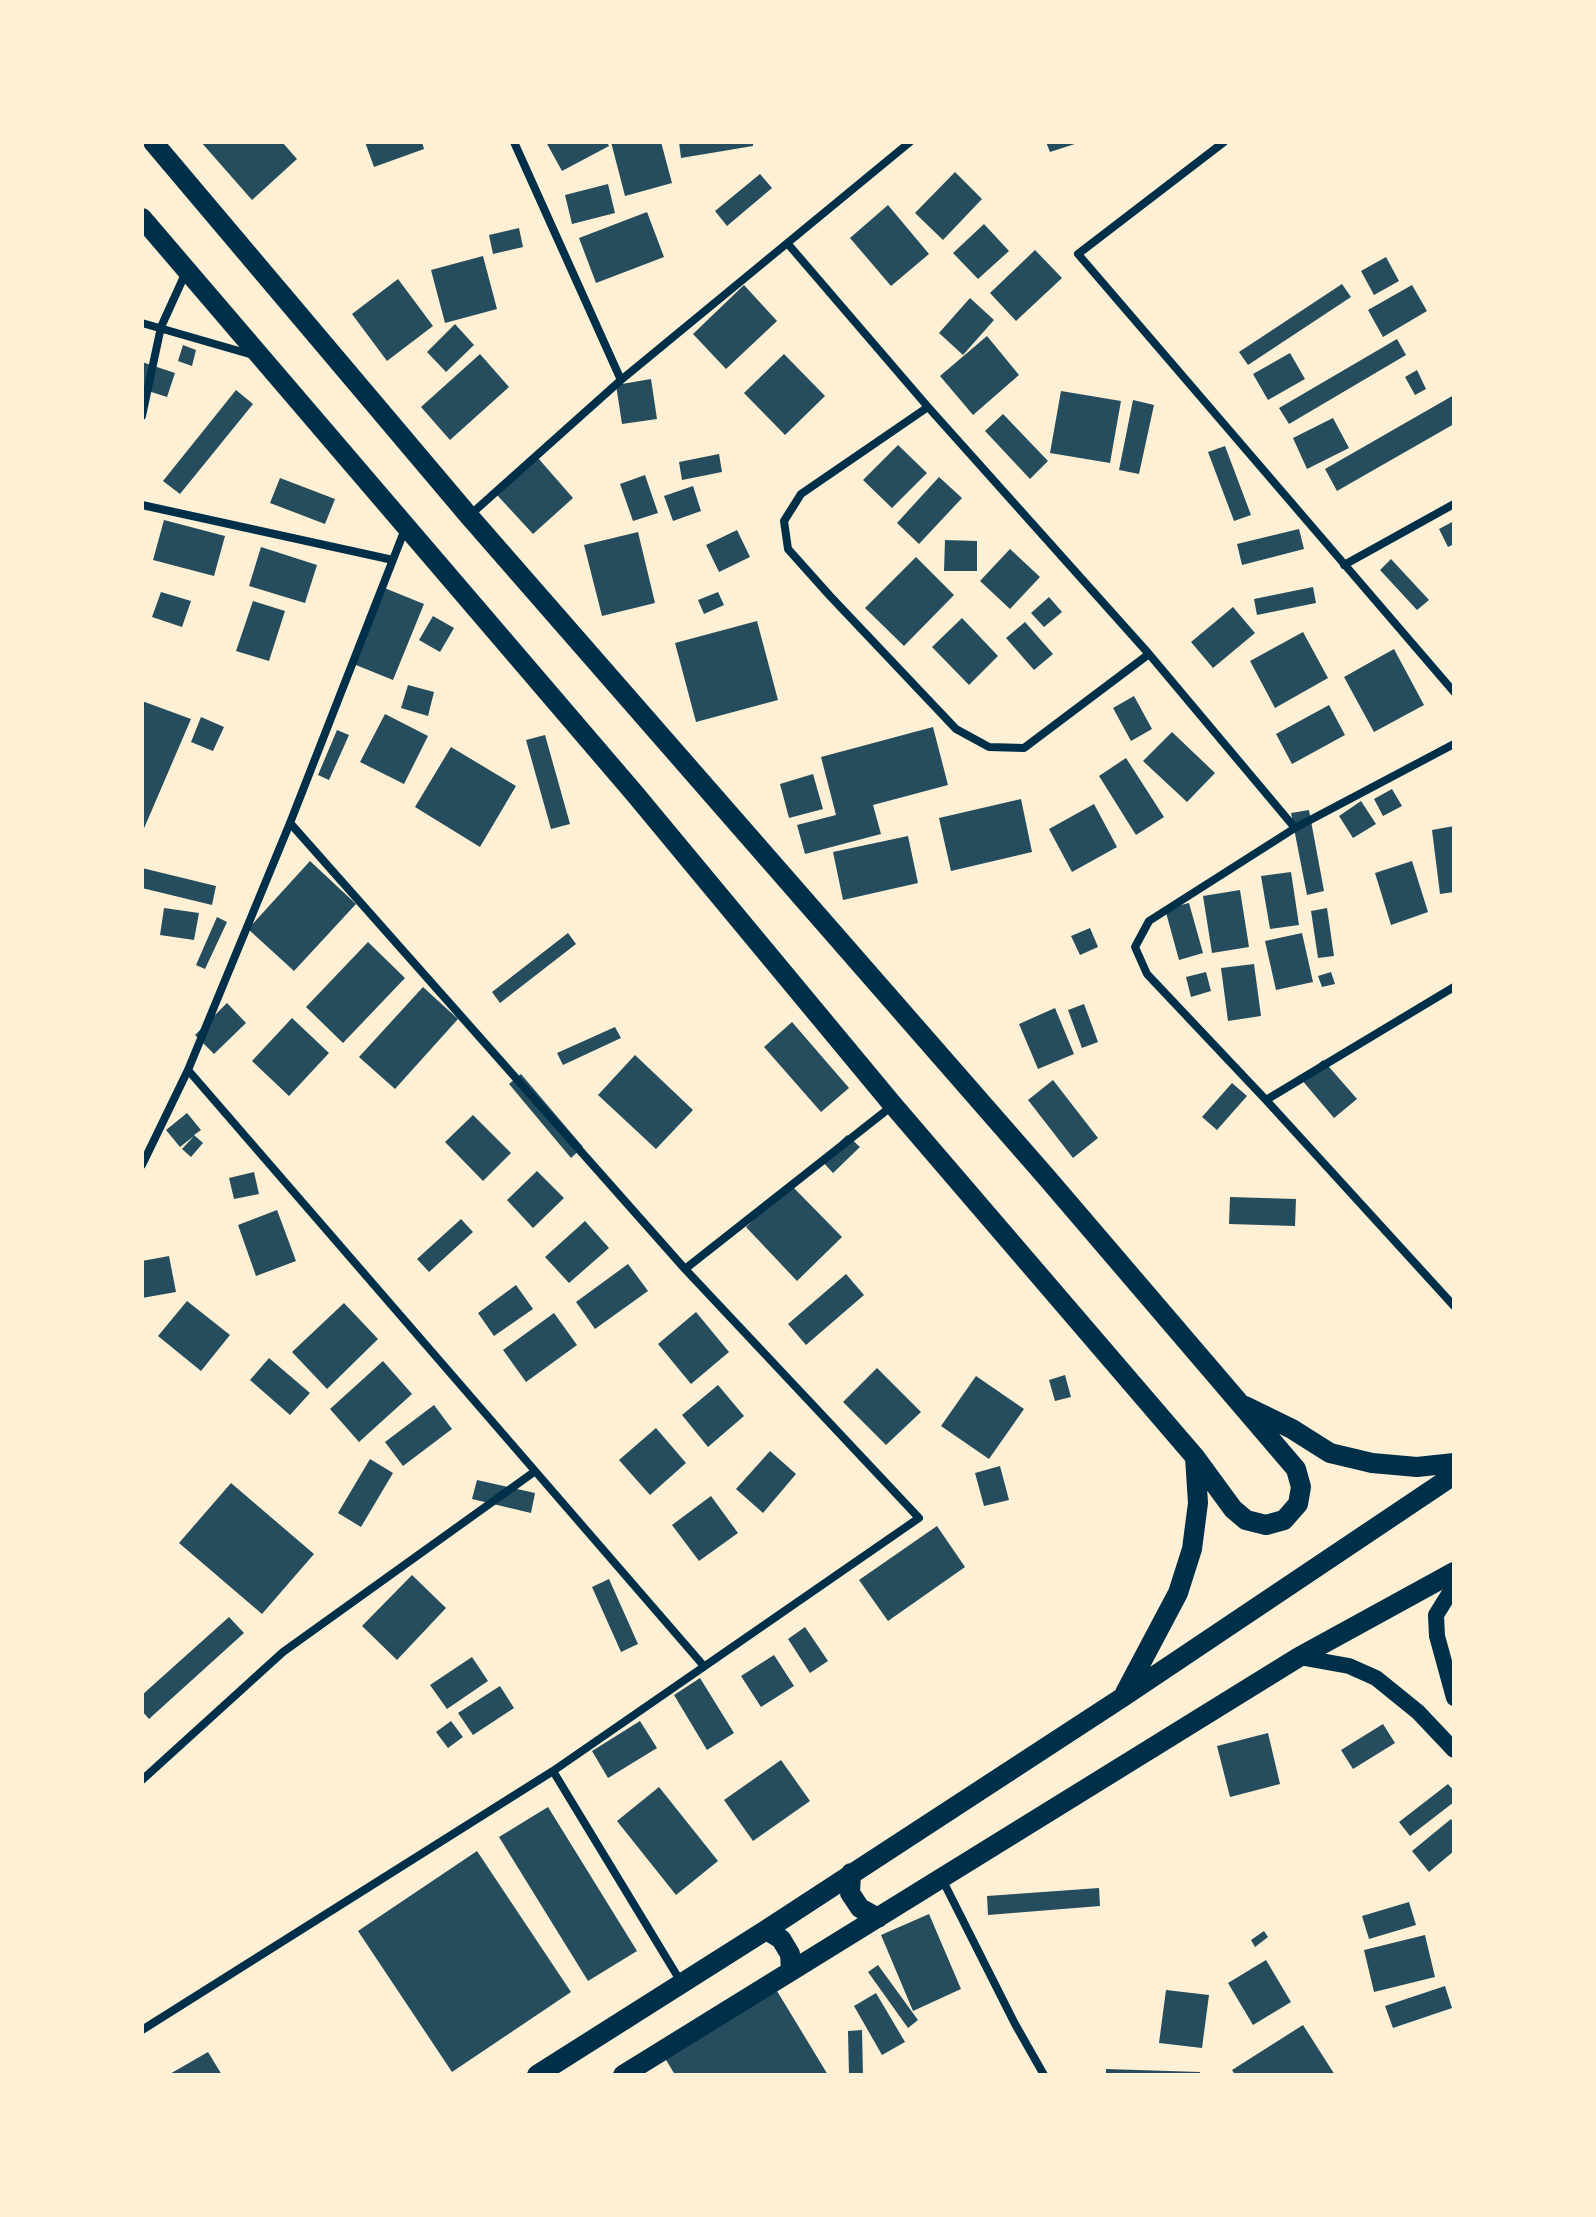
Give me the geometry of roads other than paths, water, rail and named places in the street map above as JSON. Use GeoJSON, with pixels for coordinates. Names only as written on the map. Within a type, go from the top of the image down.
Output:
{"type":"FeatureCollection","features":[{"type":"Feature","properties":{"kind":"main road"},"geometry":{"type":"LineString","coordinates":[[142,218],[635,794],[893,1105],[1195,1457],[1233,1509],[1246,1520],[1266,1525],[1284,1520],[1298,1504],[1301,1487],[1296,1469],[469,516],[153,142]]}},
{"type":"Feature","properties":{"kind":"main road"},"geometry":{"type":"LineString","coordinates":[[1237,1402],[1292,1429],[1330,1453],[1402,1466],[1454,1463]]}},
{"type":"Feature","properties":{"kind":"main road"},"geometry":{"type":"LineString","coordinates":[[1123,1697],[1178,1593],[1192,1549],[1198,1503],[1195,1457]]}},
{"type":"Feature","properties":{"kind":"main road"},"geometry":{"type":"LineString","coordinates":[[537,2075],[1123,1697],[1454,1475]]}},
{"type":"Feature","properties":{"kind":"main road"},"geometry":{"type":"LineString","coordinates":[[623,2075],[1299,1657],[1454,1572]]}},
{"type":"Feature","properties":{"kind":"main road"},"geometry":{"type":"LineString","coordinates":[[1454,1586],[1436,1615],[1437,1636],[1454,1698]]}},
{"type":"Feature","properties":{"kind":"main road"},"geometry":{"type":"LineString","coordinates":[[1299,1657],[1349,1666],[1376,1678],[1418,1712],[1454,1750]]}},
{"type":"Feature","properties":{"kind":"main road"},"geometry":{"type":"LineString","coordinates":[[851,1873],[850,1893],[860,1908],[878,1918]]}},
{"type":"Feature","properties":{"kind":"main road"},"geometry":{"type":"LineString","coordinates":[[766,1930],[781,1939],[790,1954],[791,1971]]}},
{"type":"Feature","properties":{"kind":"street"},"geometry":{"type":"LineString","coordinates":[[469,516],[621,380],[910,142]]}},
{"type":"Feature","properties":{"kind":"street"},"geometry":{"type":"LineString","coordinates":[[1224,142],[1078,254],[1454,692]]}},
{"type":"Feature","properties":{"kind":"street"},"geometry":{"type":"LineString","coordinates":[[518,143],[621,380]]}},
{"type":"Feature","properties":{"kind":"street"},"geometry":{"type":"LineString","coordinates":[[788,244],[928,407],[1149,654],[1295,828]]}},
{"type":"Feature","properties":{"kind":"street"},"geometry":{"type":"LineString","coordinates":[[142,416],[161,327],[187,270]]}},
{"type":"Feature","properties":{"kind":"street"},"geometry":{"type":"LineString","coordinates":[[142,323],[261,357]]}},
{"type":"Feature","properties":{"kind":"street"},"geometry":{"type":"LineString","coordinates":[[928,407],[801,494],[784,521],[788,549],[956,729],[989,747],[1024,748],[1149,654]]}},
{"type":"Feature","properties":{"kind":"street"},"geometry":{"type":"LineString","coordinates":[[1344,565],[1454,504]]}},
{"type":"Feature","properties":{"kind":"street"},"geometry":{"type":"LineString","coordinates":[[142,505],[393,560]]}},
{"type":"Feature","properties":{"kind":"street"},"geometry":{"type":"LineString","coordinates":[[142,1165],[188,1070],[290,823],[405,528]]}},
{"type":"Feature","properties":{"kind":"street"},"geometry":{"type":"LineString","coordinates":[[1454,744],[1295,828],[1149,921],[1135,947],[1147,974],[1454,1306]]}},
{"type":"Feature","properties":{"kind":"street"},"geometry":{"type":"LineString","coordinates":[[142,2030],[553,1771],[919,1518],[685,1269],[290,823]]}},
{"type":"Feature","properties":{"kind":"street"},"geometry":{"type":"LineString","coordinates":[[1266,1100],[1454,987]]}},
{"type":"Feature","properties":{"kind":"street"},"geometry":{"type":"LineString","coordinates":[[188,1070],[703,1665]]}},
{"type":"Feature","properties":{"kind":"street"},"geometry":{"type":"LineString","coordinates":[[685,1269],[893,1105]]}},
{"type":"Feature","properties":{"kind":"street"},"geometry":{"type":"LineString","coordinates":[[142,1780],[283,1652],[534,1472]]}},
{"type":"Feature","properties":{"kind":"street"},"geometry":{"type":"LineString","coordinates":[[553,1771],[681,1982]]}},
{"type":"Feature","properties":{"kind":"street"},"geometry":{"type":"LineString","coordinates":[[942,1879],[1044,2075]]}}]}
